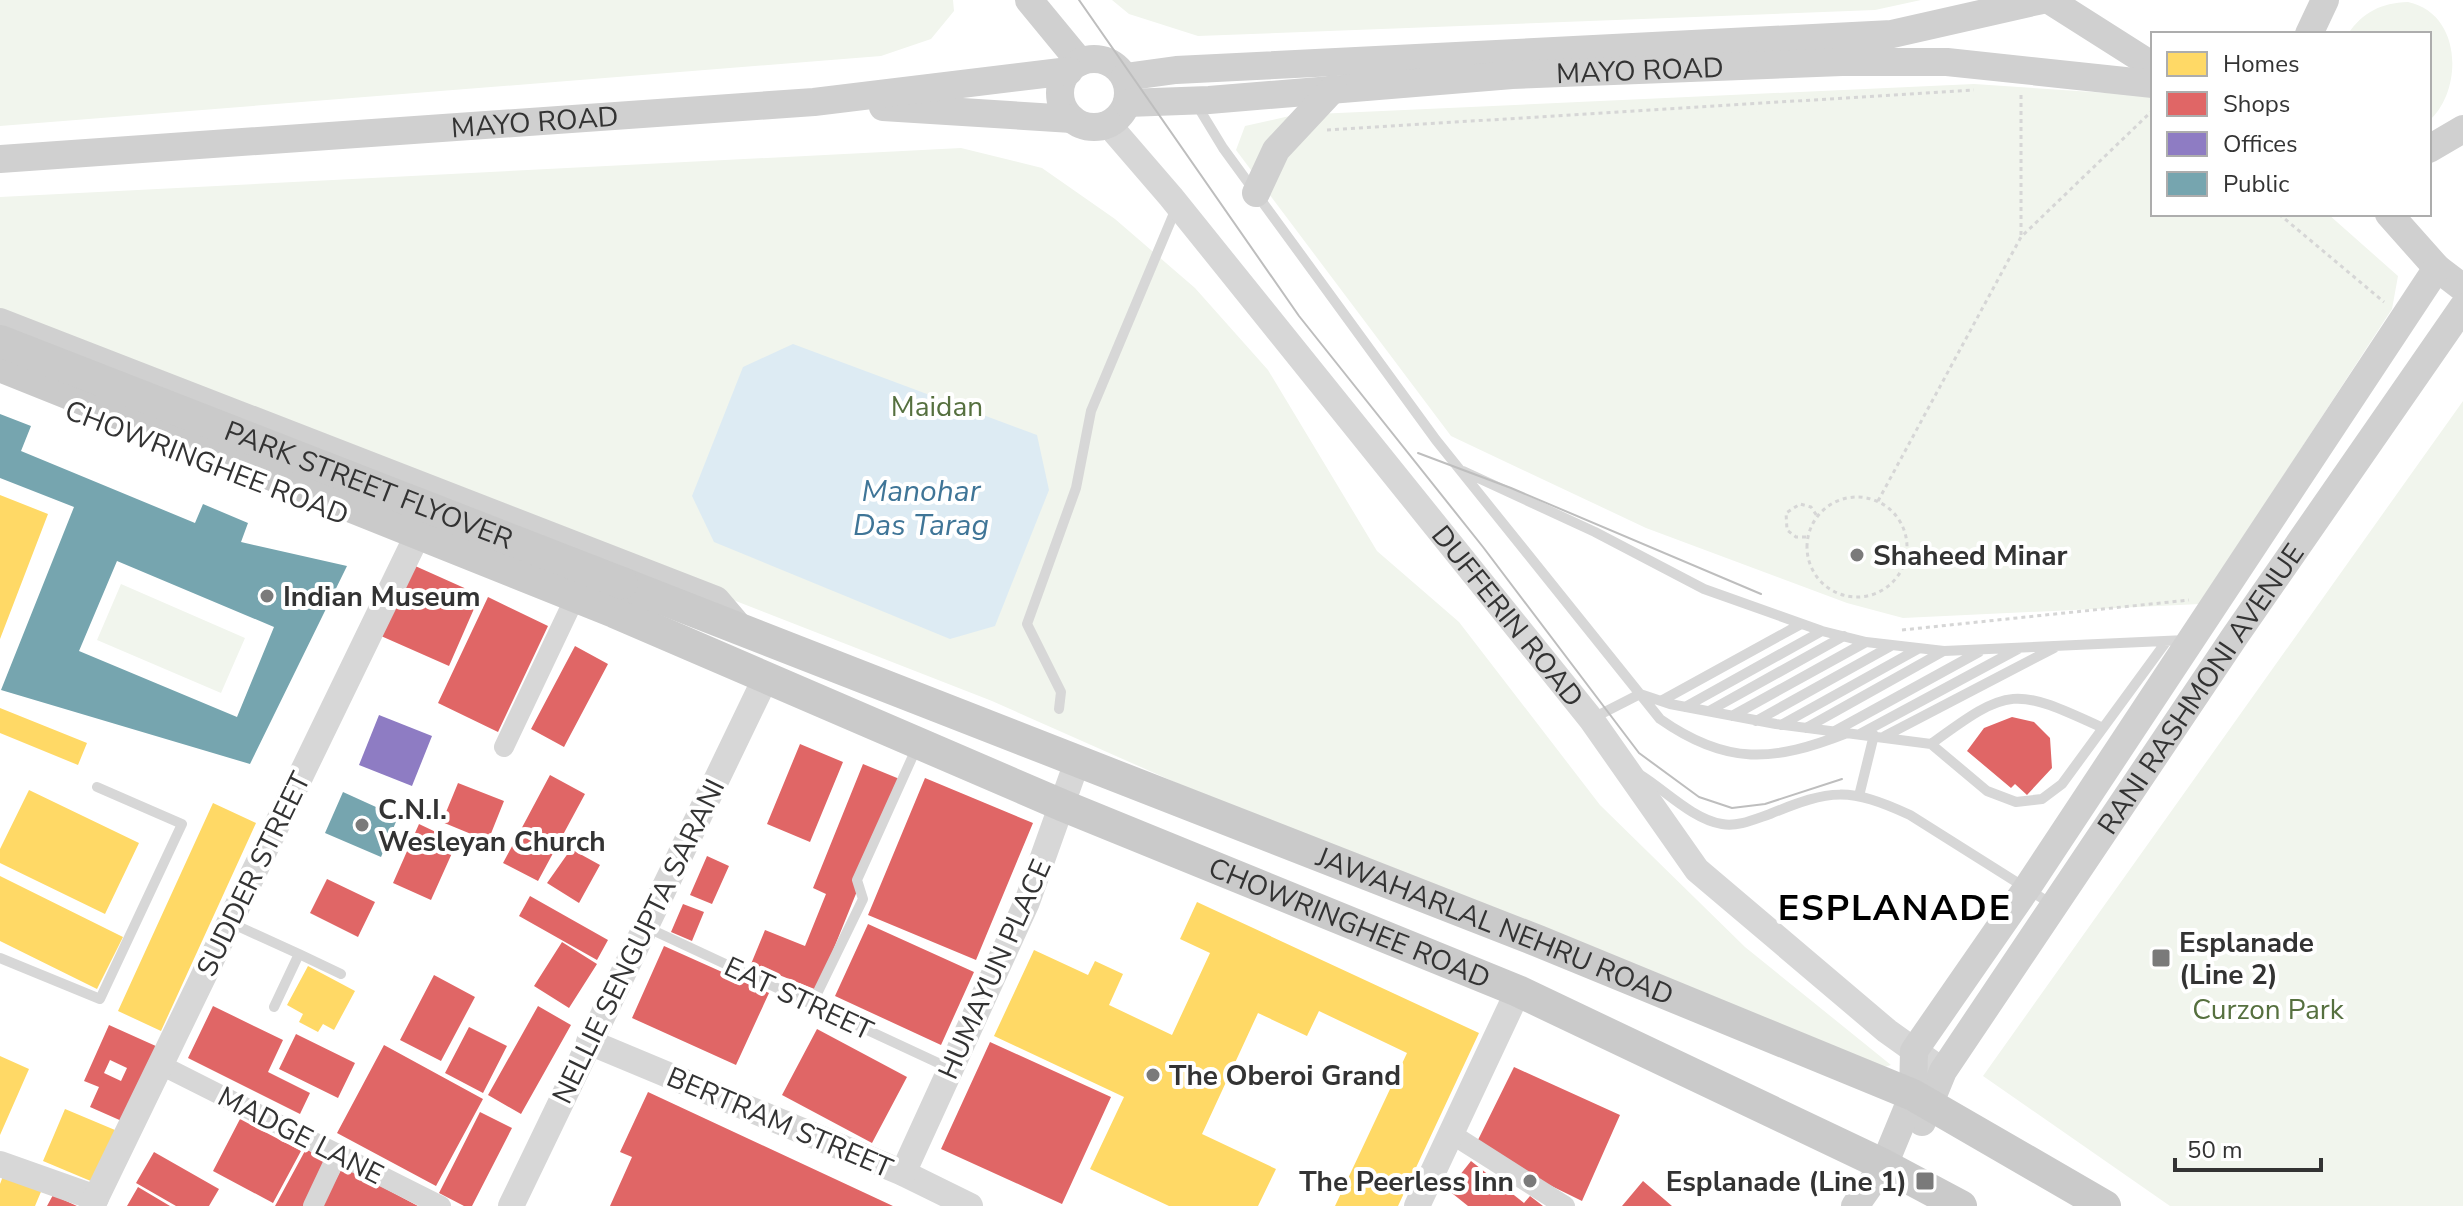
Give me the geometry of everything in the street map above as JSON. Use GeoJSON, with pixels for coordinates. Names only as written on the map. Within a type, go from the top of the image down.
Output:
{"type":"FeatureCollection","features":[{"type":"Feature","properties":{"kind":"main road"},"geometry":{"type":"LineString","coordinates":[[1029,0],[1074,66]]}},
{"type":"Feature","properties":{"kind":"main road","name":"MAYO ROAD"},"geometry":{"type":"LineString","coordinates":[[1126,90],[1176,70],[1892,34],[2042,0]]}},
{"type":"Feature","properties":{"kind":"main road"},"geometry":{"type":"LineString","coordinates":[[2049,0],[2151,65]]}},
{"type":"Feature","properties":{"kind":"main road"},"geometry":{"type":"LineString","coordinates":[[2310,32],[2325,0]]}},
{"type":"Feature","properties":{"kind":"main road"},"geometry":{"type":"LineString","coordinates":[[814,102],[1072,119],[1089,127],[1108,124],[1126,90],[1109,62],[1074,66]]}},
{"type":"Feature","properties":{"kind":"main road","name":"MAYO ROAD"},"geometry":{"type":"LineString","coordinates":[[1126,90],[1194,101],[1512,75],[1947,62],[2146,96]]}},
{"type":"Feature","properties":{"kind":"main road"},"geometry":{"type":"LineString","coordinates":[[1072,119],[1061,103],[1060,93],[1074,66]]}},
{"type":"Feature","properties":{"kind":"main road","name":"MAYO ROAD"},"geometry":{"type":"LineString","coordinates":[[0,159],[814,102],[1074,66]]}},
{"type":"Feature","properties":{"kind":"main road"},"geometry":{"type":"LineString","coordinates":[[1256,193],[1276,150],[1333,89]]}},
{"type":"Feature","properties":{"kind":"main road"},"geometry":{"type":"LineString","coordinates":[[2431,148],[2463,129]]}},
{"type":"Feature","properties":{"kind":"main road"},"geometry":{"type":"LineString","coordinates":[[2389,216],[2437,268],[2463,288]]}},
{"type":"Feature","properties":{"kind":"main road"},"geometry":{"type":"LineString","coordinates":[[2105,1206],[1921,1100],[1914,1051],[2027,888],[2178,641],[2437,268]]}},
{"type":"Feature","properties":{"kind":"main road","name":"RANI RASHMONI AVENUE"},"geometry":{"type":"LineString","coordinates":[[1855,1206],[1892,1169],[1921,1100],[2216,664],[2463,307]]}},
{"type":"Feature","properties":{"kind":"main road","name":"CHOWRINGHEE ROAD"},"geometry":{"type":"LineString","coordinates":[[0,322],[716,600],[739,627]]}},
{"type":"Feature","properties":{"kind":"main road","name":"PARK STREET FLYOVER"},"geometry":{"type":"LineString","coordinates":[[0,341],[618,597],[728,660]]}},
{"type":"Feature","properties":{"kind":"main road","name":"PARK STREET FLYOVER"},"geometry":{"type":"LineString","coordinates":[[0,366],[618,597],[739,627]]}},
{"type":"Feature","properties":{"kind":"main road","name":"CHOWRINGHEE ROAD"},"geometry":{"type":"LineString","coordinates":[[0,382],[414,542],[695,660],[728,660],[1064,806],[1518,991],[1892,1169],[1961,1206]]}},
{"type":"Feature","properties":{"kind":"main road"},"geometry":{"type":"LineString","coordinates":[[739,627],[1077,762]]}},
{"type":"Feature","properties":{"kind":"main road"},"geometry":{"type":"LineString","coordinates":[[2178,641],[2216,664]]}},
{"type":"Feature","properties":{"kind":"main road","name":"JAWAHARLAL NEHRU ROAD"},"geometry":{"type":"LineString","coordinates":[[1077,762],[1538,941],[1921,1100]]}},
{"type":"Feature","properties":{"kind":"street","name":"DUFFERIN ROAD"},"geometry":{"type":"LineString","coordinates":[[1108,124],[1178,205],[1591,719],[1697,870],[1914,1051],[1943,1071]]}},
{"type":"Feature","properties":{"kind":"street","name":"SUDDER STREET"},"geometry":{"type":"LineString","coordinates":[[94,1202],[414,542]]}},
{"type":"Feature","properties":{"kind":"street"},"geometry":{"type":"LineString","coordinates":[[504,747],[570,608]]}},
{"type":"Feature","properties":{"kind":"street","name":"NELLIE SENGUPTA SARANI"},"geometry":{"type":"LineString","coordinates":[[511,1206],[766,677]]}},
{"type":"Feature","properties":{"kind":"street","name":"HUMAYUN PLACE"},"geometry":{"type":"LineString","coordinates":[[903,1173],[1027,902],[1064,806],[1077,762]]}},
{"type":"Feature","properties":{"kind":"street"},"geometry":{"type":"LineString","coordinates":[[1424,1203],[1450,1133],[1518,991]]}},
{"type":"Feature","properties":{"kind":"street","name":"BERTRAM STREET"},"geometry":{"type":"LineString","coordinates":[[589,1042],[903,1173],[970,1206]]}},
{"type":"Feature","properties":{"kind":"street","name":"MADGE LANE"},"geometry":{"type":"LineString","coordinates":[[161,1065],[441,1206]]}},
{"type":"Feature","properties":{"kind":"street"},"geometry":{"type":"LineString","coordinates":[[1450,1133],[1565,1206]]}},
{"type":"Feature","properties":{"kind":"street"},"geometry":{"type":"LineString","coordinates":[[313,1206],[338,1153]]}},
{"type":"Feature","properties":{"kind":"street"},"geometry":{"type":"LineString","coordinates":[[0,1164],[94,1202]]}},
{"type":"Feature","properties":{"kind":"lane"},"geometry":{"type":"LineString","coordinates":[[1194,101],[1223,148],[1461,471],[1640,694],[1669,725],[1687,738],[1722,753],[1768,756],[1804,750],[1847,733]]}},
{"type":"Feature","properties":{"kind":"lane"},"geometry":{"type":"LineString","coordinates":[[1059,709],[1061,692],[1027,624],[1076,488],[1091,411],[1178,205]]}},
{"type":"Feature","properties":{"kind":"lane"},"geometry":{"type":"LineString","coordinates":[[1461,471],[1595,532],[1704,589],[1822,631],[1866,642],[1944,651],[2178,641]]}},
{"type":"Feature","properties":{"kind":"lane"},"geometry":{"type":"LineString","coordinates":[[1661,701],[1801,624]]}},
{"type":"Feature","properties":{"kind":"lane"},"geometry":{"type":"LineString","coordinates":[[1685,707],[1822,631]]}},
{"type":"Feature","properties":{"kind":"lane"},"geometry":{"type":"LineString","coordinates":[[1708,711],[1844,636]]}},
{"type":"Feature","properties":{"kind":"lane"},"geometry":{"type":"LineString","coordinates":[[1591,719],[1640,694],[1685,707],[1756,721],[1931,744],[1987,791],[2016,802],[2042,799],[2062,784],[2103,728],[2178,641]]}},
{"type":"Feature","properties":{"kind":"lane"},"geometry":{"type":"LineString","coordinates":[[1732,716],[1866,642]]}},
{"type":"Feature","properties":{"kind":"lane"},"geometry":{"type":"LineString","coordinates":[[1859,796],[1880,735],[2059,645]]}},
{"type":"Feature","properties":{"kind":"lane"},"geometry":{"type":"LineString","coordinates":[[1756,721],[1891,646]]}},
{"type":"Feature","properties":{"kind":"lane"},"geometry":{"type":"LineString","coordinates":[[1860,734],[2024,646]]}},
{"type":"Feature","properties":{"kind":"lane"},"geometry":{"type":"LineString","coordinates":[[1781,725],[1918,649]]}},
{"type":"Feature","properties":{"kind":"lane"},"geometry":{"type":"LineString","coordinates":[[1834,732],[1984,649]]}},
{"type":"Feature","properties":{"kind":"lane"},"geometry":{"type":"LineString","coordinates":[[1806,728],[1944,651]]}},
{"type":"Feature","properties":{"kind":"lane"},"geometry":{"type":"LineString","coordinates":[[1931,744],[1982,707],[2012,696],[2050,704],[2103,728]]}},
{"type":"Feature","properties":{"kind":"lane"},"geometry":{"type":"LineString","coordinates":[[812,1004],[863,899],[857,880],[919,743]]}},
{"type":"Feature","properties":{"kind":"lane"},"geometry":{"type":"LineString","coordinates":[[1623,764],[1697,813],[1721,824],[1753,820],[1818,795],[1838,792],[1859,796],[1910,815],[2054,906]]}},
{"type":"Feature","properties":{"kind":"lane"},"geometry":{"type":"LineString","coordinates":[[0,958],[100,999],[182,824],[97,787]]}},
{"type":"Feature","properties":{"kind":"lane"},"geometry":{"type":"LineString","coordinates":[[229,923],[341,974]]}},
{"type":"Feature","properties":{"kind":"lane","name":"EAT STREET"},"geometry":{"type":"LineString","coordinates":[[647,928],[951,1069]]}},
{"type":"Feature","properties":{"kind":"lane"},"geometry":{"type":"LineString","coordinates":[[274,1007],[299,954]]}},
{"type":"Feature","properties":{"kind":"path"},"geometry":{"type":"LineString","coordinates":[[1323,130],[1977,90]]}},
{"type":"Feature","properties":{"kind":"path"},"geometry":{"type":"LineString","coordinates":[[2007,93],[2021,95],[2021,237]]}},
{"type":"Feature","properties":{"kind":"path"},"geometry":{"type":"LineString","coordinates":[[1878,501],[2021,237],[2151,111]]}},
{"type":"Feature","properties":{"kind":"path"},"geometry":{"type":"LineString","coordinates":[[2281,216],[2392,309]]}},
{"type":"Feature","properties":{"kind":"path"},"geometry":{"type":"LineString","coordinates":[[1862,497],[1878,501],[1901,523],[1906,545],[1902,568],[1880,591],[1867,596],[1847,596],[1830,589],[1811,567],[1808,537],[1817,516],[1829,505],[1845,498],[1862,497]]}},
{"type":"Feature","properties":{"kind":"path"},"geometry":{"type":"LineString","coordinates":[[1808,537],[1791,535],[1784,525],[1786,513],[1800,504],[1811,507],[1817,516]]}},
{"type":"Feature","properties":{"kind":"path"},"geometry":{"type":"LineString","coordinates":[[1890,631],[2197,599]]}},
{"type":"Feature","properties":{"kind":"green space"},"geometry":{"type":"Polygon","coordinates":[[[0,0],[953,0],[954,11],[931,39],[881,56],[0,126],[0,0]]]}},
{"type":"Feature","properties":{"kind":"green space"},"geometry":{"type":"Polygon","coordinates":[[[1112,0],[1921,0],[1875,10],[1198,36],[1129,14],[1112,0]]]}},
{"type":"Feature","properties":{"kind":"green space"},"geometry":{"type":"Polygon","coordinates":[[[2408,2],[2426,9],[2439,21],[2448,37],[2452,73],[2448,91],[2431,119],[2431,32],[2350,32],[2374,10],[2389,4],[2408,2]]]}},
{"type":"Feature","properties":{"kind":"green space"},"geometry":{"type":"Polygon","coordinates":[[[1974,84],[2151,96],[2151,216],[2330,216],[2398,276],[2392,309],[2200,604],[1903,618],[1847,603],[1646,528],[1451,436],[1236,150],[1245,126],[1294,115],[1974,84]]]}},
{"type":"Feature","properties":{"kind":"green space","name":"Maidan"},"geometry":{"type":"Polygon","coordinates":[[[961,148],[1042,168],[1115,219],[1195,288],[1268,370],[1377,551],[1459,622],[1600,805],[1745,947],[1891,1065],[1844,1079],[992,701],[0,314],[0,197],[961,148]]]}},
{"type":"Feature","properties":{"kind":"green space","name":"Curzon Park"},"geometry":{"type":"Polygon","coordinates":[[[2463,401],[2463,1206],[2170,1206],[1983,1076],[2463,401]]]}},
{"type":"Feature","properties":{"kind":"green space"},"geometry":{"type":"Polygon","coordinates":[[[121,584],[245,638],[221,693],[97,640],[121,584]]]}},
{"type":"Feature","properties":{"kind":"water","name":"Manohar Das Tarag"},"geometry":{"type":"Polygon","coordinates":[[[793,344],[1037,435],[1049,490],[995,626],[950,639],[714,542],[692,496],[743,367],[793,344]]]}},
{"type":"Feature","properties":{"kind":"building: Homes"},"geometry":{"type":"Polygon","coordinates":[[[0,495],[48,514],[0,639],[0,495]]]}},
{"type":"Feature","properties":{"kind":"building: Homes"},"geometry":{"type":"Polygon","coordinates":[[[0,708],[87,743],[78,765],[0,733],[0,708]]]}},
{"type":"Feature","properties":{"kind":"building: Homes"},"geometry":{"type":"Polygon","coordinates":[[[29,790],[139,843],[105,914],[0,863],[0,849],[29,790]]]}},
{"type":"Feature","properties":{"kind":"building: Homes"},"geometry":{"type":"Polygon","coordinates":[[[213,803],[256,823],[161,1031],[118,1011],[213,803]]]}},
{"type":"Feature","properties":{"kind":"building: Homes"},"geometry":{"type":"Polygon","coordinates":[[[0,876],[123,937],[97,989],[0,941],[0,876]]]}},
{"type":"Feature","properties":{"kind":"building: Homes","name":"The Oberoi Grand"},"geometry":{"type":"Polygon","coordinates":[[[1197,902],[1479,1033],[1398,1206],[1335,1206],[1407,1053],[1319,1011],[1307,1036],[1258,1013],[1202,1134],[1276,1169],[1258,1206],[1169,1206],[1090,1169],[1124,1097],[994,1036],[1034,950],[1088,975],[1095,961],[1123,974],[1109,1005],[1172,1035],[1210,953],[1180,939],[1197,902]]]}},
{"type":"Feature","properties":{"kind":"building: Homes"},"geometry":{"type":"Polygon","coordinates":[[[308,966],[355,991],[334,1030],[323,1024],[318,1032],[299,1022],[303,1014],[287,1005],[308,966]]]}},
{"type":"Feature","properties":{"kind":"building: Homes"},"geometry":{"type":"Polygon","coordinates":[[[0,1056],[29,1069],[0,1135],[0,1056]]]}},
{"type":"Feature","properties":{"kind":"building: Homes"},"geometry":{"type":"Polygon","coordinates":[[[65,1109],[115,1130],[93,1182],[43,1161],[65,1109]]]}},
{"type":"Feature","properties":{"kind":"building: Homes"},"geometry":{"type":"Polygon","coordinates":[[[5,1171],[43,1187],[35,1206],[0,1206],[0,1184],[5,1171]]]}},
{"type":"Feature","properties":{"kind":"building: Shops"},"geometry":{"type":"Polygon","coordinates":[[[413,565],[480,595],[449,666],[381,636],[413,565]]]}},
{"type":"Feature","properties":{"kind":"building: Shops"},"geometry":{"type":"Polygon","coordinates":[[[488,597],[548,626],[498,732],[438,703],[488,597]]]}},
{"type":"Feature","properties":{"kind":"building: Shops"},"geometry":{"type":"Polygon","coordinates":[[[575,646],[608,664],[564,747],[531,729],[575,646]]]}},
{"type":"Feature","properties":{"kind":"building: Shops"},"geometry":{"type":"Polygon","coordinates":[[[2012,717],[2034,722],[2050,738],[2052,768],[2027,795],[2015,784],[2011,788],[1967,751],[1984,728],[2012,717]]]}},
{"type":"Feature","properties":{"kind":"building: Shops"},"geometry":{"type":"Polygon","coordinates":[[[800,744],[843,762],[810,842],[767,824],[800,744]]]}},
{"type":"Feature","properties":{"kind":"building: Shops"},"geometry":{"type":"Polygon","coordinates":[[[863,764],[902,780],[817,990],[751,964],[765,930],[805,946],[826,894],[813,888],[863,764]]]}},
{"type":"Feature","properties":{"kind":"building: Shops"},"geometry":{"type":"Polygon","coordinates":[[[550,775],[585,794],[538,881],[503,863],[550,775]]]}},
{"type":"Feature","properties":{"kind":"building: Shops"},"geometry":{"type":"Polygon","coordinates":[[[925,778],[1033,823],[976,960],[868,915],[925,778]]]}},
{"type":"Feature","properties":{"kind":"building: Shops"},"geometry":{"type":"Polygon","coordinates":[[[458,783],[504,801],[488,841],[442,822],[458,783]]]}},
{"type":"Feature","properties":{"kind":"building: Shops"},"geometry":{"type":"Polygon","coordinates":[[[419,824],[457,842],[431,900],[393,883],[419,824]]]}},
{"type":"Feature","properties":{"kind":"building: Shops"},"geometry":{"type":"Polygon","coordinates":[[[571,849],[600,865],[579,903],[547,883],[571,849]]]}},
{"type":"Feature","properties":{"kind":"building: Shops"},"geometry":{"type":"Polygon","coordinates":[[[707,856],[729,866],[712,904],[690,895],[707,856]]]}},
{"type":"Feature","properties":{"kind":"building: Shops"},"geometry":{"type":"Polygon","coordinates":[[[327,879],[375,902],[358,937],[310,913],[327,879]]]}},
{"type":"Feature","properties":{"kind":"building: Shops"},"geometry":{"type":"Polygon","coordinates":[[[530,896],[608,940],[597,960],[519,916],[530,896]]]}},
{"type":"Feature","properties":{"kind":"building: Shops"},"geometry":{"type":"Polygon","coordinates":[[[683,904],[704,912],[692,941],[671,932],[683,904]]]}},
{"type":"Feature","properties":{"kind":"building: Shops"},"geometry":{"type":"Polygon","coordinates":[[[868,924],[974,972],[941,1045],[835,996],[868,924]]]}},
{"type":"Feature","properties":{"kind":"building: Shops"},"geometry":{"type":"Polygon","coordinates":[[[562,942],[597,964],[569,1008],[534,986],[562,942]]]}},
{"type":"Feature","properties":{"kind":"building: Shops"},"geometry":{"type":"Polygon","coordinates":[[[664,946],[769,993],[736,1065],[632,1018],[664,946]]]}},
{"type":"Feature","properties":{"kind":"building: Shops"},"geometry":{"type":"Polygon","coordinates":[[[434,975],[475,997],[441,1061],[400,1040],[434,975]]]}},
{"type":"Feature","properties":{"kind":"building: Shops"},"geometry":{"type":"Polygon","coordinates":[[[213,1006],[283,1040],[268,1072],[310,1093],[300,1114],[188,1058],[213,1006]]]}},
{"type":"Feature","properties":{"kind":"building: Shops"},"geometry":{"type":"Polygon","coordinates":[[[538,1006],[571,1025],[521,1114],[488,1095],[538,1006]]]}},
{"type":"Feature","properties":{"kind":"building: Shops"},"geometry":{"type":"Polygon","coordinates":[[[109,1025],[158,1047],[124,1122],[90,1107],[99,1087],[84,1081],[109,1025]],[[110,1060],[104,1073],[121,1081],[127,1068],[110,1060]]]}},
{"type":"Feature","properties":{"kind":"building: Shops"},"geometry":{"type":"Polygon","coordinates":[[[469,1027],[507,1046],[483,1093],[445,1073],[469,1027]]]}},
{"type":"Feature","properties":{"kind":"building: Shops"},"geometry":{"type":"Polygon","coordinates":[[[817,1029],[907,1077],[872,1143],[782,1095],[817,1029]]]}},
{"type":"Feature","properties":{"kind":"building: Shops"},"geometry":{"type":"Polygon","coordinates":[[[296,1034],[355,1063],[338,1098],[279,1069],[296,1034]]]}},
{"type":"Feature","properties":{"kind":"building: Shops"},"geometry":{"type":"Polygon","coordinates":[[[990,1042],[1111,1097],[1062,1204],[941,1149],[990,1042]]]}},
{"type":"Feature","properties":{"kind":"building: Shops"},"geometry":{"type":"Polygon","coordinates":[[[384,1045],[483,1099],[436,1186],[337,1133],[384,1045]]]}},
{"type":"Feature","properties":{"kind":"building: Shops"},"geometry":{"type":"Polygon","coordinates":[[[1514,1067],[1620,1115],[1582,1201],[1474,1148],[1514,1067]]]}},
{"type":"Feature","properties":{"kind":"building: Shops"},"geometry":{"type":"Polygon","coordinates":[[[648,1092],[893,1206],[610,1206],[632,1157],[620,1152],[648,1092]]]}},
{"type":"Feature","properties":{"kind":"building: Shops"},"geometry":{"type":"Polygon","coordinates":[[[480,1112],[512,1128],[472,1206],[464,1206],[439,1193],[480,1112]]]}},
{"type":"Feature","properties":{"kind":"building: Shops"},"geometry":{"type":"Polygon","coordinates":[[[240,1119],[301,1151],[273,1203],[213,1171],[240,1119]]]}},
{"type":"Feature","properties":{"kind":"building: Shops"},"geometry":{"type":"Polygon","coordinates":[[[306,1149],[331,1163],[308,1206],[275,1206],[306,1149]]]}},
{"type":"Feature","properties":{"kind":"building: Shops"},"geometry":{"type":"Polygon","coordinates":[[[154,1152],[219,1189],[209,1206],[176,1206],[136,1183],[154,1152]]]}},
{"type":"Feature","properties":{"kind":"building: Shops"},"geometry":{"type":"Polygon","coordinates":[[[1471,1161],[1524,1203],[1530,1196],[1543,1206],[1468,1206],[1448,1190],[1471,1161]]]}},
{"type":"Feature","properties":{"kind":"building: Shops"},"geometry":{"type":"Polygon","coordinates":[[[343,1166],[418,1206],[322,1206],[343,1166]]]}},
{"type":"Feature","properties":{"kind":"building: Shops"},"geometry":{"type":"Polygon","coordinates":[[[1643,1181],[1672,1206],[1622,1206],[1643,1181]]]}},
{"type":"Feature","properties":{"kind":"building: Shops"},"geometry":{"type":"Polygon","coordinates":[[[138,1187],[170,1206],[127,1206],[138,1187]]]}},
{"type":"Feature","properties":{"kind":"building: Shops"},"geometry":{"type":"Polygon","coordinates":[[[53,1195],[77,1206],[47,1206],[53,1195]]]}},
{"type":"Feature","properties":{"kind":"building: Offices"},"geometry":{"type":"Polygon","coordinates":[[[379,715],[432,736],[412,786],[359,765],[379,715]]]}},
{"type":"Feature","properties":{"kind":"building: Public","name":"Indian Museum"},"geometry":{"type":"Polygon","coordinates":[[[0,414],[31,426],[21,451],[195,523],[203,504],[248,523],[241,542],[347,566],[250,764],[1,690],[74,507],[0,478],[0,414]],[[117,561],[79,651],[237,717],[274,627],[117,561]]]}},
{"type":"Feature","properties":{"kind":"building: Public","name":"C.N.I. Wesleyan Church"},"geometry":{"type":"Polygon","coordinates":[[[343,792],[398,817],[381,857],[325,833],[343,792]]]}},
{"type":"Feature","properties":{"kind":"tram line"},"geometry":{"type":"LineString","coordinates":[[1079,0],[1299,316],[1483,547],[1639,753],[1699,797],[1732,808],[1765,804],[1842,779]]}},
{"type":"Feature","properties":{"kind":"tram line"},"geometry":{"type":"LineString","coordinates":[[1418,453],[1511,488],[1761,594]]}},
{"type":"Feature","properties":{"kind":"place","name":"Shaheed Minar"},"geometry":{"type":"Point","coordinates":[1857,555]}},
{"type":"Feature","properties":{"kind":"place","name":"Indian Museum"},"geometry":{"type":"Point","coordinates":[267,596]}},
{"type":"Feature","properties":{"kind":"place","name":"C.N.I. Wesleyan Church"},"geometry":{"type":"Point","coordinates":[362,825]}},
{"type":"Feature","properties":{"kind":"place","name":"Esplanade (Line 2)"},"geometry":{"type":"Point","coordinates":[2161,958]}},
{"type":"Feature","properties":{"kind":"place","name":"The Oberoi Grand"},"geometry":{"type":"Point","coordinates":[1153,1075]}},
{"type":"Feature","properties":{"kind":"place","name":"The Peerless Inn"},"geometry":{"type":"Point","coordinates":[1530,1181]}},
{"type":"Feature","properties":{"kind":"place","name":"Esplanade (Line 1)"},"geometry":{"type":"Point","coordinates":[1925,1181]}},
{"type":"Feature","properties":{"kind":"district","name":"ESPLANADE"},"geometry":{"type":"Point","coordinates":[1895,907]}}]}
